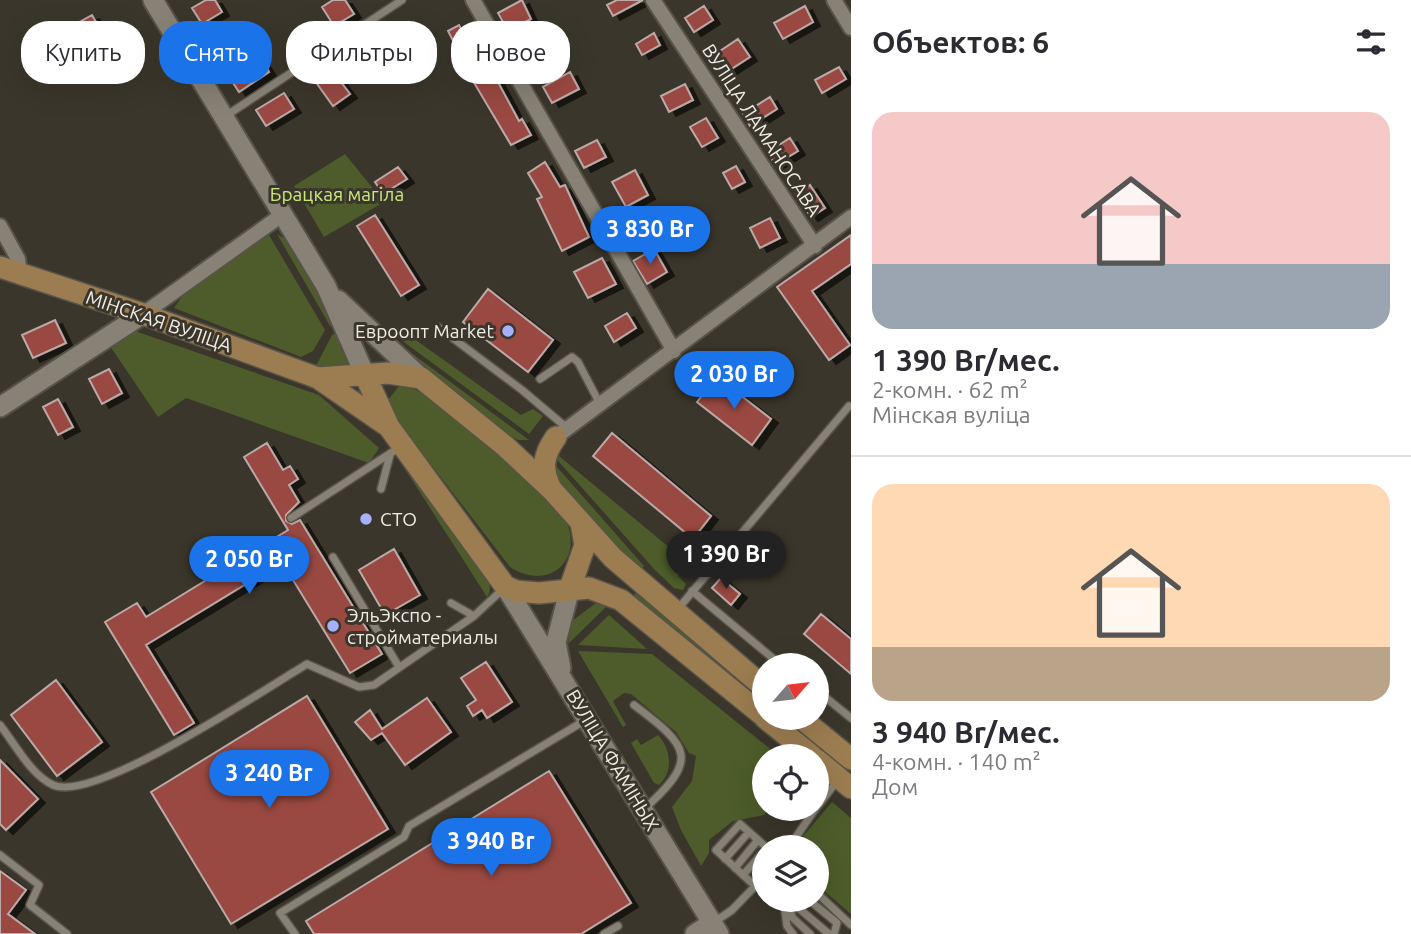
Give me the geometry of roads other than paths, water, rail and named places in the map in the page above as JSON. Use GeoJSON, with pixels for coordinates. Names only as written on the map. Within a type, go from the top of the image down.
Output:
{"type":"FeatureCollection","features":[{"type":"Feature","properties":{"kind":"main road"},"geometry":{"type":"LineString","coordinates":[[153,0],[326,286],[397,449],[505,586],[516,591],[539,593],[589,588],[621,600],[752,706]]}},
{"type":"Feature","properties":{"kind":"main road","name":"МІНСКАЯ ВУЛІЦА"},"geometry":{"type":"LineString","coordinates":[[10,271],[143,314],[318,378]]}},
{"type":"Feature","properties":{"kind":"main road"},"geometry":{"type":"LineString","coordinates":[[326,286],[412,377],[505,446],[552,490],[613,558],[752,677]]}},
{"type":"Feature","properties":{"kind":"main road"},"geometry":{"type":"LineString","coordinates":[[0,407],[143,314]]}},
{"type":"Feature","properties":{"kind":"main road"},"geometry":{"type":"LineString","coordinates":[[318,378],[345,379],[365,375],[412,377]]}},
{"type":"Feature","properties":{"kind":"main road"},"geometry":{"type":"LineString","coordinates":[[385,418],[382,389],[388,382],[412,377]]}},
{"type":"Feature","properties":{"kind":"main road"},"geometry":{"type":"LineString","coordinates":[[318,378],[385,418]]}},
{"type":"Feature","properties":{"kind":"main road"},"geometry":{"type":"LineString","coordinates":[[505,446],[527,449],[562,433]]}},
{"type":"Feature","properties":{"kind":"main road"},"geometry":{"type":"LineString","coordinates":[[552,490],[544,473],[543,463],[562,433]]}},
{"type":"Feature","properties":{"kind":"main road"},"geometry":{"type":"LineString","coordinates":[[562,676],[556,642],[585,545],[581,523]]}},
{"type":"Feature","properties":{"kind":"main road","name":"ВУЛІЦА ФАМІНЫХ"},"geometry":{"type":"LineString","coordinates":[[505,586],[643,811],[709,930]]}},
{"type":"Feature","properties":{"kind":"main road"},"geometry":{"type":"LineString","coordinates":[[781,730],[798,744]]}},
{"type":"Feature","properties":{"kind":"main road"},"geometry":{"type":"LineString","coordinates":[[817,730],[849,753]]}},
{"type":"Feature","properties":{"kind":"main road"},"geometry":{"type":"LineString","coordinates":[[829,770],[845,783]]}},
{"type":"Feature","properties":{"kind":"street"},"geometry":{"type":"LineString","coordinates":[[473,0],[674,351]]}},
{"type":"Feature","properties":{"kind":"street","name":"ВУЛІЦА ЛАМАНОСАВА"},"geometry":{"type":"LineString","coordinates":[[653,0],[815,246]]}},
{"type":"Feature","properties":{"kind":"street"},"geometry":{"type":"LineString","coordinates":[[834,0],[851,28]]}},
{"type":"Feature","properties":{"kind":"street"},"geometry":{"type":"LineString","coordinates":[[143,314],[282,215]]}},
{"type":"Feature","properties":{"kind":"street"},"geometry":{"type":"LineString","coordinates":[[562,433],[851,217]]}},
{"type":"Feature","properties":{"kind":"street"},"geometry":{"type":"LineString","coordinates":[[0,226],[18,259],[10,271]]}},
{"type":"Feature","properties":{"kind":"lane"},"geometry":{"type":"LineString","coordinates":[[223,117],[402,0]]}},
{"type":"Feature","properties":{"kind":"lane"},"geometry":{"type":"LineString","coordinates":[[438,327],[522,390],[562,433]]}},
{"type":"Feature","properties":{"kind":"lane"},"geometry":{"type":"LineString","coordinates":[[540,379],[572,357],[578,362],[601,405]]}},
{"type":"Feature","properties":{"kind":"lane"},"geometry":{"type":"LineString","coordinates":[[674,613],[849,406]]}},
{"type":"Feature","properties":{"kind":"lane"},"geometry":{"type":"LineString","coordinates":[[381,489],[397,449]]}},
{"type":"Feature","properties":{"kind":"lane"},"geometry":{"type":"LineString","coordinates":[[291,517],[397,449]]}},
{"type":"Feature","properties":{"kind":"lane"},"geometry":{"type":"LineString","coordinates":[[333,557],[399,667]]}},
{"type":"Feature","properties":{"kind":"lane"},"geometry":{"type":"LineString","coordinates":[[0,725],[38,775],[54,786],[69,788],[141,763],[307,664],[359,687],[374,685],[474,616],[505,586]]}},
{"type":"Feature","properties":{"kind":"lane"},"geometry":{"type":"LineString","coordinates":[[692,591],[767,653]]}},
{"type":"Feature","properties":{"kind":"lane"},"geometry":{"type":"LineString","coordinates":[[451,603],[474,616]]}},
{"type":"Feature","properties":{"kind":"lane"},"geometry":{"type":"LineString","coordinates":[[830,701],[851,718]]}},
{"type":"Feature","properties":{"kind":"lane"},"geometry":{"type":"LineString","coordinates":[[634,705],[669,732],[679,745],[682,764],[672,784],[643,811]]}},
{"type":"Feature","properties":{"kind":"lane"},"geometry":{"type":"LineString","coordinates":[[295,934],[280,913],[404,837],[409,826],[588,719]]}},
{"type":"Feature","properties":{"kind":"lane"},"geometry":{"type":"LineString","coordinates":[[829,797],[845,783]]}},
{"type":"Feature","properties":{"kind":"lane"},"geometry":{"type":"LineString","coordinates":[[752,835],[740,824],[716,850],[752,883]]}},
{"type":"Feature","properties":{"kind":"lane"},"geometry":{"type":"LineString","coordinates":[[725,859],[749,832]]}},
{"type":"Feature","properties":{"kind":"lane"},"geometry":{"type":"LineString","coordinates":[[735,868],[752,847]]}},
{"type":"Feature","properties":{"kind":"lane"},"geometry":{"type":"LineString","coordinates":[[0,855],[39,885],[30,905],[67,934]]}},
{"type":"Feature","properties":{"kind":"lane"},"geometry":{"type":"LineString","coordinates":[[743,875],[752,864]]}},
{"type":"Feature","properties":{"kind":"lane"},"geometry":{"type":"LineString","coordinates":[[709,930],[752,891]]}},
{"type":"Feature","properties":{"kind":"lane"},"geometry":{"type":"LineString","coordinates":[[829,904],[851,925]]}},
{"type":"Feature","properties":{"kind":"lane"},"geometry":{"type":"LineString","coordinates":[[786,912],[787,926],[793,934]]}},
{"type":"Feature","properties":{"kind":"lane"},"geometry":{"type":"LineString","coordinates":[[791,912],[793,918],[810,934]]}},
{"type":"Feature","properties":{"kind":"lane"},"geometry":{"type":"LineString","coordinates":[[802,912],[831,934],[837,923],[824,912]]}},
{"type":"Feature","properties":{"kind":"lane"},"geometry":{"type":"LineString","coordinates":[[604,934],[618,926]]}},
{"type":"Feature","properties":{"kind":"place","name":"Евроопт Market"},"geometry":{"type":"Point","coordinates":[508,331]}},
{"type":"Feature","properties":{"kind":"place","name":"СТО"},"geometry":{"type":"Point","coordinates":[366,519]}},
{"type":"Feature","properties":{"kind":"place","name":"ЭльЭкспо - стройматериалы"},"geometry":{"type":"Point","coordinates":[333,626]}},
{"type":"Feature","properties":{"kind":"park label","name":"Брацкая магіла"},"geometry":{"type":"Point","coordinates":[337,194]}}]}
